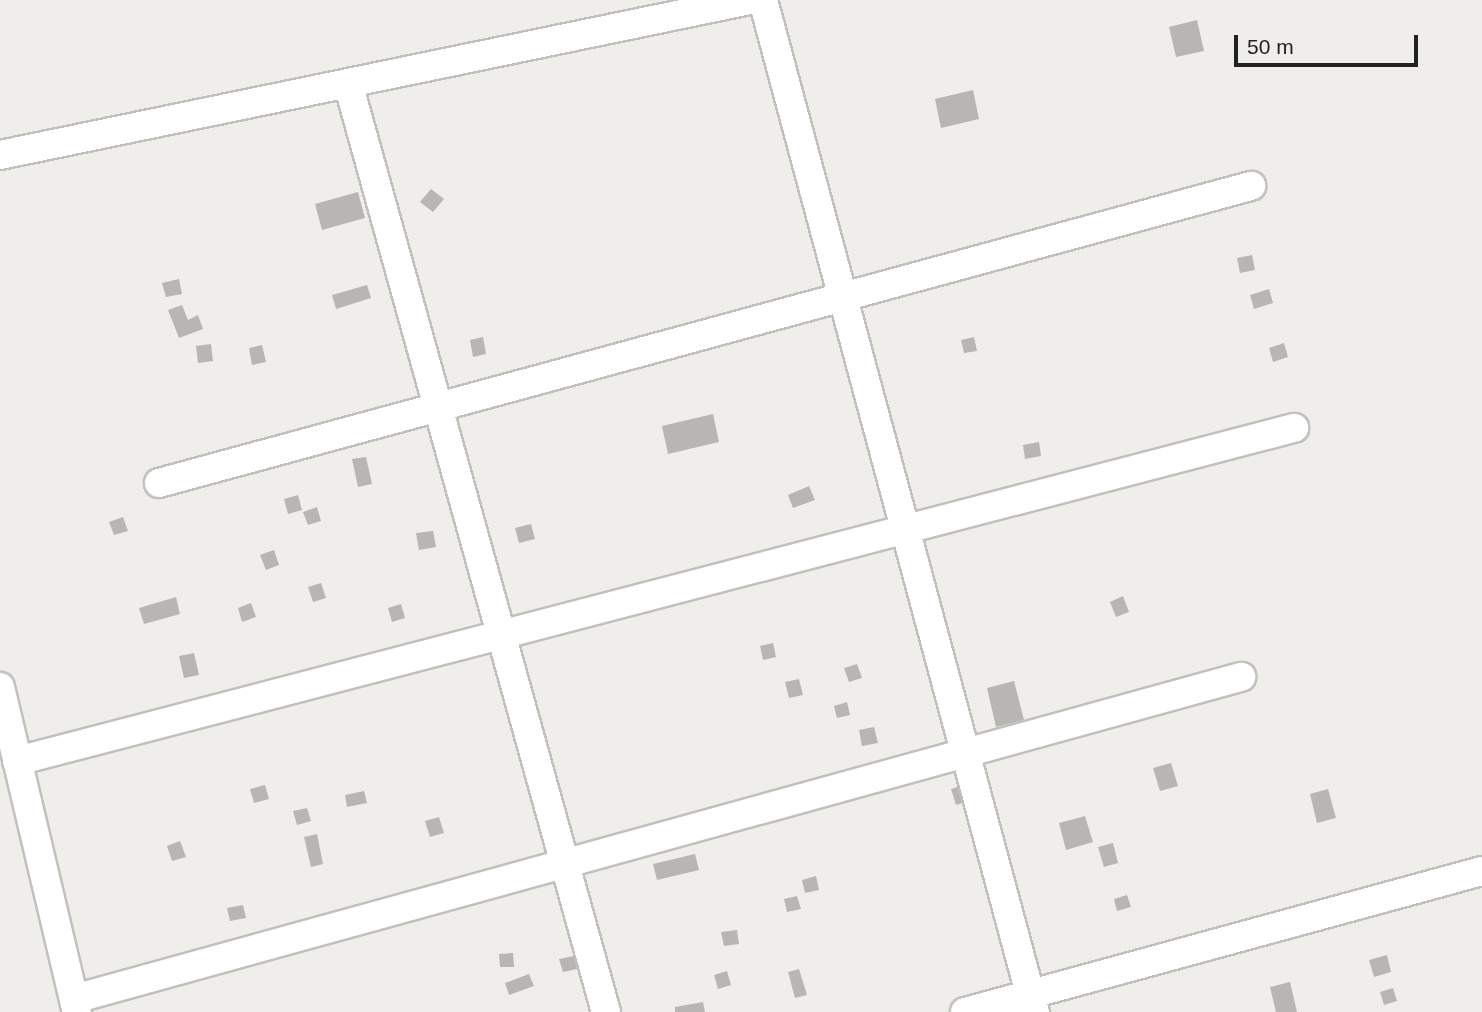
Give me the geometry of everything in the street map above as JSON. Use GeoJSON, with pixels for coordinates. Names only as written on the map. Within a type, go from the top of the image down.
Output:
{"type":"FeatureCollection","features":[{"type":"Feature","properties":{"kind":"street"},"geometry":{"type":"LineString","coordinates":[[0,155],[750,0]]}},
{"type":"Feature","properties":{"kind":"street"},"geometry":{"type":"LineString","coordinates":[[763,0],[839,298],[1032,1003]]}},
{"type":"Feature","properties":{"kind":"street"},"geometry":{"type":"LineString","coordinates":[[348,83],[441,406],[606,1012]]}},
{"type":"Feature","properties":{"kind":"street"},"geometry":{"type":"LineString","coordinates":[[159,483],[1251,186]]}},
{"type":"Feature","properties":{"kind":"street"},"geometry":{"type":"LineString","coordinates":[[18,761],[1294,428]]}},
{"type":"Feature","properties":{"kind":"street"},"geometry":{"type":"LineString","coordinates":[[0,687],[75,1005],[566,863],[1241,677]]}},
{"type":"Feature","properties":{"kind":"street"},"geometry":{"type":"LineString","coordinates":[[965,1012],[1032,1003],[1482,871]]}},
{"type":"Feature","properties":{"kind":"building"},"geometry":{"type":"Polygon","coordinates":[[[1197,20],[1204,51],[1176,57],[1169,27],[1197,20]]]}},
{"type":"Feature","properties":{"kind":"building"},"geometry":{"type":"Polygon","coordinates":[[[973,90],[979,119],[941,128],[935,99],[973,90]]]}},
{"type":"Feature","properties":{"kind":"building"},"geometry":{"type":"Polygon","coordinates":[[[431,189],[444,199],[433,212],[420,202],[431,189]]]}},
{"type":"Feature","properties":{"kind":"building"},"geometry":{"type":"Polygon","coordinates":[[[358,192],[365,218],[322,230],[315,204],[358,192]]]}},
{"type":"Feature","properties":{"kind":"building"},"geometry":{"type":"Polygon","coordinates":[[[1252,255],[1255,270],[1240,273],[1237,258],[1252,255]]]}},
{"type":"Feature","properties":{"kind":"building"},"geometry":{"type":"Polygon","coordinates":[[[179,279],[182,294],[166,297],[162,283],[179,279]]]}},
{"type":"Feature","properties":{"kind":"building"},"geometry":{"type":"Polygon","coordinates":[[[367,285],[371,298],[336,309],[332,295],[367,285]]]}},
{"type":"Feature","properties":{"kind":"building"},"geometry":{"type":"Polygon","coordinates":[[[1269,289],[1273,303],[1254,309],[1250,295],[1269,289]]]}},
{"type":"Feature","properties":{"kind":"building"},"geometry":{"type":"Polygon","coordinates":[[[182,305],[188,320],[198,315],[203,329],[179,338],[168,310],[182,305]]]}},
{"type":"Feature","properties":{"kind":"building"},"geometry":{"type":"Polygon","coordinates":[[[483,337],[486,354],[473,357],[470,340],[483,337]]]}},
{"type":"Feature","properties":{"kind":"building"},"geometry":{"type":"Polygon","coordinates":[[[974,337],[977,351],[964,353],[961,340],[974,337]]]}},
{"type":"Feature","properties":{"kind":"building"},"geometry":{"type":"Polygon","coordinates":[[[1284,343],[1288,357],[1273,362],[1269,348],[1284,343]]]}},
{"type":"Feature","properties":{"kind":"building"},"geometry":{"type":"Polygon","coordinates":[[[211,344],[213,361],[198,363],[196,346],[211,344]]]}},
{"type":"Feature","properties":{"kind":"building"},"geometry":{"type":"Polygon","coordinates":[[[262,345],[266,362],[252,365],[249,348],[262,345]]]}},
{"type":"Feature","properties":{"kind":"building"},"geometry":{"type":"Polygon","coordinates":[[[713,414],[719,442],[668,454],[662,426],[713,414]]]}},
{"type":"Feature","properties":{"kind":"building"},"geometry":{"type":"Polygon","coordinates":[[[1039,442],[1041,456],[1025,459],[1023,445],[1039,442]]]}},
{"type":"Feature","properties":{"kind":"building"},"geometry":{"type":"Polygon","coordinates":[[[366,457],[372,484],[358,487],[352,459],[366,457]]]}},
{"type":"Feature","properties":{"kind":"building"},"geometry":{"type":"Polygon","coordinates":[[[809,486],[815,500],[793,508],[788,495],[809,486]]]}},
{"type":"Feature","properties":{"kind":"building"},"geometry":{"type":"Polygon","coordinates":[[[298,495],[302,510],[288,514],[284,499],[298,495]]]}},
{"type":"Feature","properties":{"kind":"building"},"geometry":{"type":"Polygon","coordinates":[[[317,507],[321,521],[308,525],[303,512],[317,507]]]}},
{"type":"Feature","properties":{"kind":"building"},"geometry":{"type":"Polygon","coordinates":[[[123,517],[128,531],[114,535],[109,522],[123,517]]]}},
{"type":"Feature","properties":{"kind":"building"},"geometry":{"type":"Polygon","coordinates":[[[531,524],[535,539],[519,543],[515,528],[531,524]]]}},
{"type":"Feature","properties":{"kind":"building"},"geometry":{"type":"Polygon","coordinates":[[[433,531],[436,547],[419,550],[416,533],[433,531]]]}},
{"type":"Feature","properties":{"kind":"building"},"geometry":{"type":"Polygon","coordinates":[[[274,550],[279,565],[266,570],[260,555],[274,550]]]}},
{"type":"Feature","properties":{"kind":"building"},"geometry":{"type":"Polygon","coordinates":[[[321,583],[326,598],[313,602],[308,587],[321,583]]]}},
{"type":"Feature","properties":{"kind":"building"},"geometry":{"type":"Polygon","coordinates":[[[1123,596],[1129,612],[1116,617],[1110,602],[1123,596]]]}},
{"type":"Feature","properties":{"kind":"building"},"geometry":{"type":"Polygon","coordinates":[[[176,597],[180,614],[144,624],[139,608],[176,597]]]}},
{"type":"Feature","properties":{"kind":"building"},"geometry":{"type":"Polygon","coordinates":[[[251,603],[256,617],[242,622],[238,608],[251,603]]]}},
{"type":"Feature","properties":{"kind":"building"},"geometry":{"type":"Polygon","coordinates":[[[401,604],[405,618],[392,622],[388,608],[401,604]]]}},
{"type":"Feature","properties":{"kind":"building"},"geometry":{"type":"Polygon","coordinates":[[[773,643],[776,657],[763,660],[760,646],[773,643]]]}},
{"type":"Feature","properties":{"kind":"building"},"geometry":{"type":"Polygon","coordinates":[[[194,653],[199,675],[184,678],[179,656],[194,653]]]}},
{"type":"Feature","properties":{"kind":"building"},"geometry":{"type":"Polygon","coordinates":[[[857,664],[862,678],[849,682],[844,668],[857,664]]]}},
{"type":"Feature","properties":{"kind":"building"},"geometry":{"type":"Polygon","coordinates":[[[799,679],[803,695],[789,698],[785,682],[799,679]]]}},
{"type":"Feature","properties":{"kind":"building"},"geometry":{"type":"Polygon","coordinates":[[[1014,681],[1024,720],[996,727],[987,688],[1014,681]]]}},
{"type":"Feature","properties":{"kind":"building"},"geometry":{"type":"Polygon","coordinates":[[[847,702],[850,715],[837,718],[834,706],[847,702]]]}},
{"type":"Feature","properties":{"kind":"building"},"geometry":{"type":"Polygon","coordinates":[[[874,727],[878,743],[862,746],[859,730],[874,727]]]}},
{"type":"Feature","properties":{"kind":"building"},"geometry":{"type":"Polygon","coordinates":[[[1171,763],[1178,786],[1160,791],[1153,768],[1171,763]]]}},
{"type":"Feature","properties":{"kind":"building"},"geometry":{"type":"Polygon","coordinates":[[[967,784],[972,800],[956,805],[951,789],[967,784]]]}},
{"type":"Feature","properties":{"kind":"building"},"geometry":{"type":"Polygon","coordinates":[[[265,785],[269,799],[254,803],[250,789],[265,785]]]}},
{"type":"Feature","properties":{"kind":"building"},"geometry":{"type":"Polygon","coordinates":[[[1328,789],[1336,818],[1317,823],[1310,794],[1328,789]]]}},
{"type":"Feature","properties":{"kind":"building"},"geometry":{"type":"Polygon","coordinates":[[[364,791],[367,803],[347,807],[345,795],[364,791]]]}},
{"type":"Feature","properties":{"kind":"building"},"geometry":{"type":"Polygon","coordinates":[[[307,808],[311,821],[297,825],[293,811],[307,808]]]}},
{"type":"Feature","properties":{"kind":"building"},"geometry":{"type":"Polygon","coordinates":[[[1085,816],[1093,842],[1066,850],[1059,823],[1085,816]]]}},
{"type":"Feature","properties":{"kind":"building"},"geometry":{"type":"Polygon","coordinates":[[[439,817],[444,833],[430,837],[425,821],[439,817]]]}},
{"type":"Feature","properties":{"kind":"building"},"geometry":{"type":"Polygon","coordinates":[[[317,834],[323,864],[311,867],[304,837],[317,834]]]}},
{"type":"Feature","properties":{"kind":"building"},"geometry":{"type":"Polygon","coordinates":[[[180,841],[186,857],[172,861],[167,846],[180,841]]]}},
{"type":"Feature","properties":{"kind":"building"},"geometry":{"type":"Polygon","coordinates":[[[1113,843],[1118,863],[1104,867],[1098,847],[1113,843]]]}},
{"type":"Feature","properties":{"kind":"building"},"geometry":{"type":"Polygon","coordinates":[[[695,854],[699,870],[657,880],[653,864],[695,854]]]}},
{"type":"Feature","properties":{"kind":"building"},"geometry":{"type":"Polygon","coordinates":[[[816,876],[819,890],[805,893],[802,880],[816,876]]]}},
{"type":"Feature","properties":{"kind":"building"},"geometry":{"type":"Polygon","coordinates":[[[1127,895],[1131,907],[1117,911],[1114,899],[1127,895]]]}},
{"type":"Feature","properties":{"kind":"building"},"geometry":{"type":"Polygon","coordinates":[[[797,896],[801,909],[787,912],[784,899],[797,896]]]}},
{"type":"Feature","properties":{"kind":"building"},"geometry":{"type":"Polygon","coordinates":[[[243,905],[246,918],[230,921],[227,908],[243,905]]]}},
{"type":"Feature","properties":{"kind":"building"},"geometry":{"type":"Polygon","coordinates":[[[737,930],[739,944],[724,946],[721,932],[737,930]]]}},
{"type":"Feature","properties":{"kind":"building"},"geometry":{"type":"Polygon","coordinates":[[[513,953],[514,967],[500,967],[499,954],[513,953]]]}},
{"type":"Feature","properties":{"kind":"building"},"geometry":{"type":"Polygon","coordinates":[[[1387,955],[1391,972],[1374,977],[1369,960],[1387,955]]]}},
{"type":"Feature","properties":{"kind":"building"},"geometry":{"type":"Polygon","coordinates":[[[574,956],[577,969],[563,972],[559,959],[574,956]]]}},
{"type":"Feature","properties":{"kind":"building"},"geometry":{"type":"Polygon","coordinates":[[[799,969],[807,995],[795,998],[788,972],[799,969]]]}},
{"type":"Feature","properties":{"kind":"building"},"geometry":{"type":"Polygon","coordinates":[[[727,971],[731,985],[718,989],[714,975],[727,971]]]}},
{"type":"Feature","properties":{"kind":"building"},"geometry":{"type":"Polygon","coordinates":[[[529,974],[534,986],[509,995],[505,983],[529,974]]]}},
{"type":"Feature","properties":{"kind":"building"},"geometry":{"type":"Polygon","coordinates":[[[1290,982],[1297,1012],[1276,1012],[1270,987],[1290,982]]]}},
{"type":"Feature","properties":{"kind":"building"},"geometry":{"type":"Polygon","coordinates":[[[1393,988],[1397,1001],[1384,1005],[1380,992],[1393,988]]]}},
{"type":"Feature","properties":{"kind":"building"},"geometry":{"type":"Polygon","coordinates":[[[703,1002],[705,1012],[675,1012],[675,1007],[703,1002]]]}}]}
